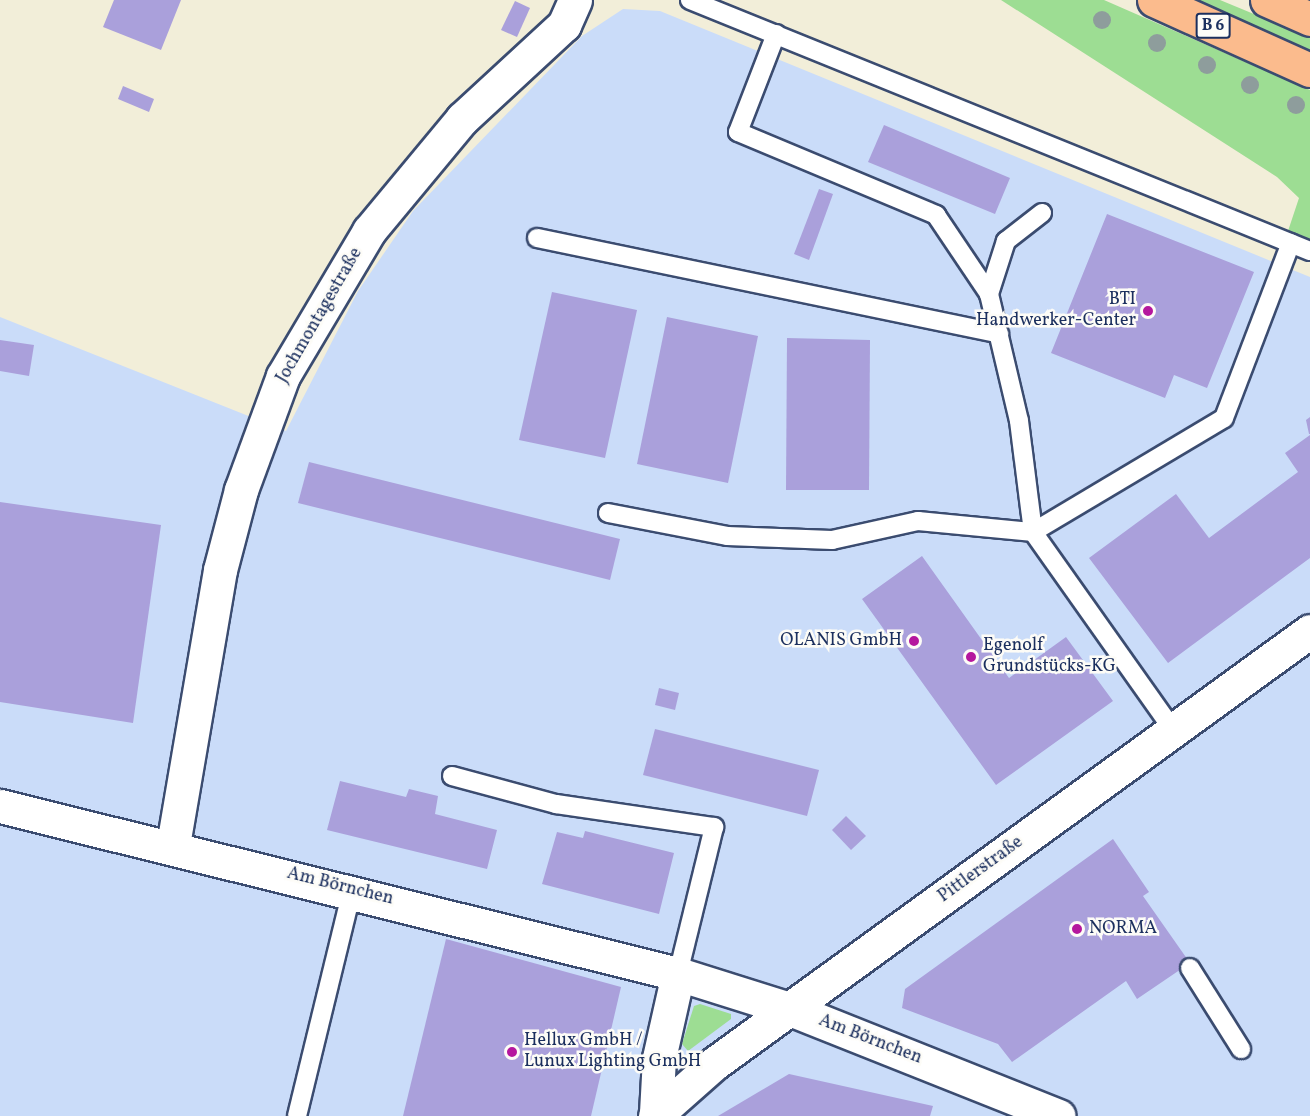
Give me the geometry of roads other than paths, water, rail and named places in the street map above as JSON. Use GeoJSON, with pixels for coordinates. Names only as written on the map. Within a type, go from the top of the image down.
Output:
{"type":"FeatureCollection","features":[{"type":"Feature","properties":{"kind":"main road","name":"B 6"},"geometry":{"type":"LineString","coordinates":[[1154,0],[1310,70]]}},
{"type":"Feature","properties":{"kind":"main road"},"geometry":{"type":"LineString","coordinates":[[1267,0],[1310,19]]}},
{"type":"Feature","properties":{"kind":"street","name":"Jochmontagestraße"},"geometry":{"type":"LineString","coordinates":[[173,845],[220,570],[241,490],[283,376],[369,231],[462,120],[564,25],[575,0]]}},
{"type":"Feature","properties":{"kind":"street","name":"Pittlerstraße"},"geometry":{"type":"LineString","coordinates":[[655,1114],[790,1009],[1310,631]]}},
{"type":"Feature","properties":{"kind":"street","name":"Am Börnchen"},"geometry":{"type":"LineString","coordinates":[[0,806],[173,845],[678,974],[790,1009],[1059,1116]]}},
{"type":"Feature","properties":{"kind":"street","name":"Pittlerstraße"},"geometry":{"type":"LineString","coordinates":[[655,1114],[659,1058],[678,974]]}},
{"type":"Feature","properties":{"kind":"lane"},"geometry":{"type":"LineString","coordinates":[[690,0],[1310,251]]}},
{"type":"Feature","properties":{"kind":"lane"},"geometry":{"type":"LineString","coordinates":[[776,34],[738,132],[936,215],[989,294],[1019,421],[1033,532],[1173,730]]}},
{"type":"Feature","properties":{"kind":"lane"},"geometry":{"type":"LineString","coordinates":[[989,294],[1006,241],[1042,213]]}},
{"type":"Feature","properties":{"kind":"lane"},"geometry":{"type":"LineString","coordinates":[[537,238],[999,334]]}},
{"type":"Feature","properties":{"kind":"lane"},"geometry":{"type":"LineString","coordinates":[[608,513],[727,536],[832,540],[918,521],[1033,532],[1224,418],[1291,243]]}},
{"type":"Feature","properties":{"kind":"lane"},"geometry":{"type":"LineString","coordinates":[[452,776],[556,804],[714,827],[678,974]]}},
{"type":"Feature","properties":{"kind":"lane"},"geometry":{"type":"LineString","coordinates":[[297,1116],[352,891]]}},
{"type":"Feature","properties":{"kind":"lane"},"geometry":{"type":"LineString","coordinates":[[1190,968],[1240,1049]]}},
{"type":"Feature","properties":{"kind":"place","name":"BTI Handwerker-Center"},"geometry":{"type":"Point","coordinates":[1148,311]}},
{"type":"Feature","properties":{"kind":"place","name":"OLANIS GmbH"},"geometry":{"type":"Point","coordinates":[914,641]}},
{"type":"Feature","properties":{"kind":"place","name":"Egenolf Grundstücks-KG"},"geometry":{"type":"Point","coordinates":[971,657]}},
{"type":"Feature","properties":{"kind":"place","name":"NORMA"},"geometry":{"type":"Point","coordinates":[1077,929]}},
{"type":"Feature","properties":{"kind":"place","name":"Hellux GmbH / Lunux Lighting GmbH"},"geometry":{"type":"Point","coordinates":[512,1052]}}]}
